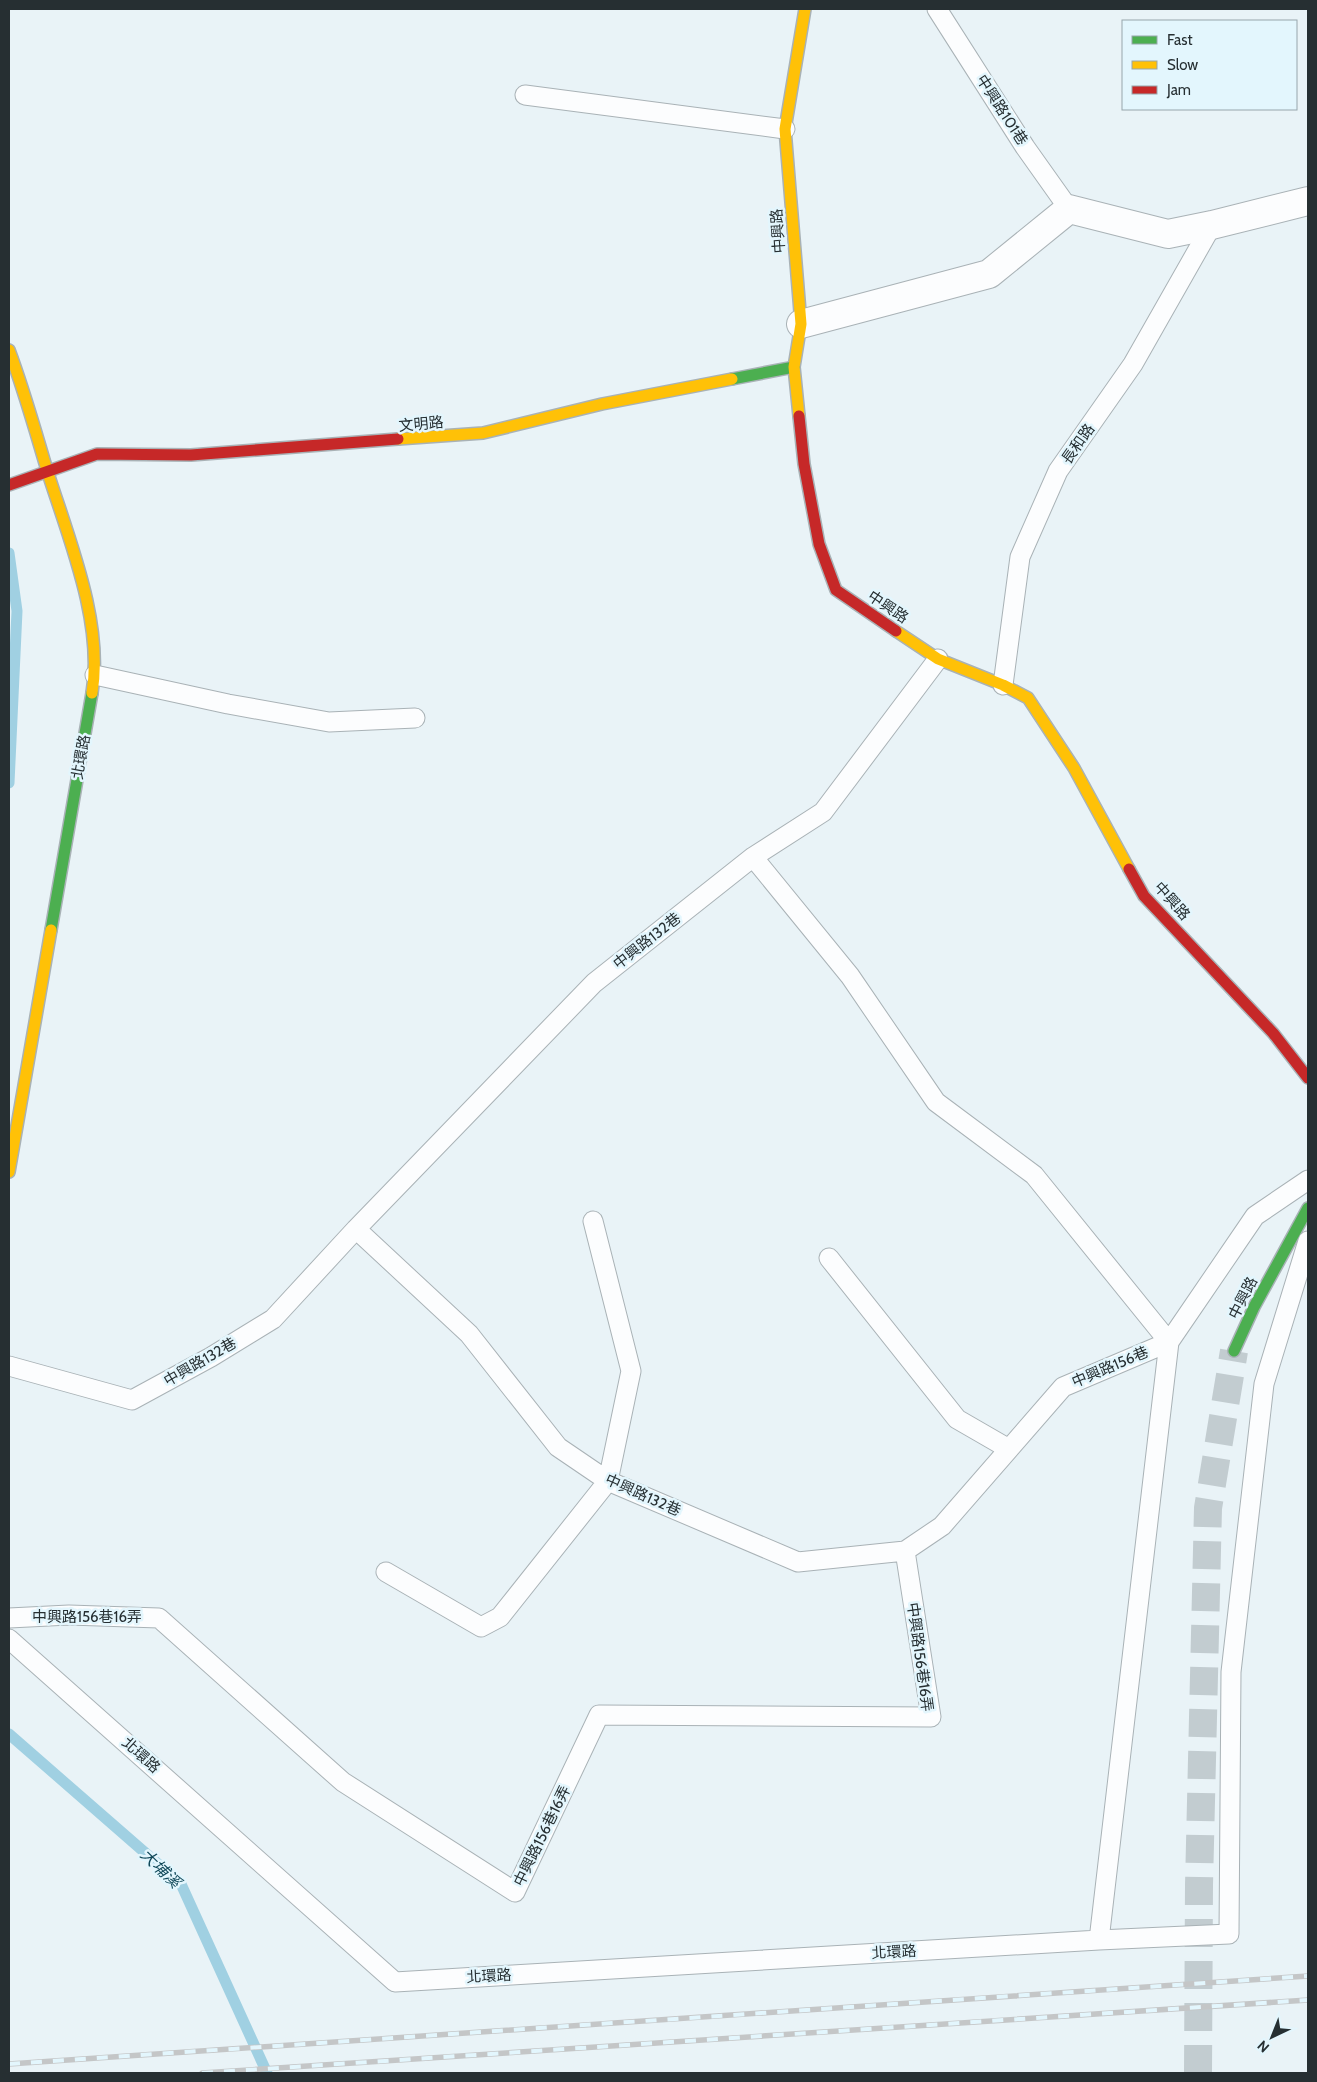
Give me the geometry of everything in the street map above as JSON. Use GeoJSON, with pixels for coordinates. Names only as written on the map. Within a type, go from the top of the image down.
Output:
{"type":"FeatureCollection","features":[{"type":"Feature","properties":{"kind":"street","name":"中興路"},"geometry":{"type":"LineString","coordinates":[[805,9],[785,129],[801,324],[794,368],[804,464],[819,544],[836,590],[938,659],[1003,684],[1028,698],[1069,760],[1144,896],[1273,1033],[1308,1078]]}},
{"type":"Feature","properties":{"kind":"street"},"geometry":{"type":"LineString","coordinates":[[801,324],[989,274],[1069,209],[1168,234],[1212,226],[1308,201]]}},
{"type":"Feature","properties":{"kind":"street","name":"北環路"},"geometry":{"type":"LineString","coordinates":[[9,350],[26,392],[47,470],[75,555],[90,619],[96,675],[9,1172]]}},
{"type":"Feature","properties":{"kind":"street","name":"文明路"},"geometry":{"type":"LineString","coordinates":[[9,485],[47,470],[97,454],[191,455],[483,433],[602,404],[794,368]]}},
{"type":"Feature","properties":{"kind":"street","name":"中興路"},"geometry":{"type":"LineString","coordinates":[[1234,1351],[1254,1307],[1308,1208]]}},
{"type":"Feature","properties":{"kind":"lane","name":"中興路101巷"},"geometry":{"type":"LineString","coordinates":[[937,9],[1025,147],[1069,209]]}},
{"type":"Feature","properties":{"kind":"lane"},"geometry":{"type":"LineString","coordinates":[[524,95],[785,129]]}},
{"type":"Feature","properties":{"kind":"lane","name":"長和路"},"geometry":{"type":"LineString","coordinates":[[1003,684],[1020,557],[1058,471],[1133,364],[1212,226]]}},
{"type":"Feature","properties":{"kind":"lane","name":"中興路132巷"},"geometry":{"type":"LineString","coordinates":[[9,1366],[132,1400],[211,1357],[273,1319],[356,1229],[594,983],[753,858],[823,812],[938,659]]}},
{"type":"Feature","properties":{"kind":"lane"},"geometry":{"type":"LineString","coordinates":[[96,675],[228,704],[329,722],[415,718]]}},
{"type":"Feature","properties":{"kind":"lane"},"geometry":{"type":"LineString","coordinates":[[753,858],[850,976],[936,1102],[1034,1175],[1169,1342]]}},
{"type":"Feature","properties":{"kind":"lane"},"geometry":{"type":"LineString","coordinates":[[1099,1940],[1169,1342],[1255,1216],[1308,1180]]}},
{"type":"Feature","properties":{"kind":"lane"},"geometry":{"type":"LineString","coordinates":[[386,1572],[481,1627],[500,1617],[608,1481],[631,1371],[593,1221]]}},
{"type":"Feature","properties":{"kind":"lane","name":"中興路132巷"},"geometry":{"type":"LineString","coordinates":[[356,1229],[469,1334],[558,1447],[608,1481],[798,1562],[905,1551]]}},
{"type":"Feature","properties":{"kind":"lane","name":"北環路"},"geometry":{"type":"LineString","coordinates":[[9,1639],[396,1982],[1229,1934],[1231,1672],[1264,1384],[1308,1241]]}},
{"type":"Feature","properties":{"kind":"lane"},"geometry":{"type":"LineString","coordinates":[[830,1258],[957,1419],[1009,1450]]}},
{"type":"Feature","properties":{"kind":"lane","name":"中興路156巷"},"geometry":{"type":"LineString","coordinates":[[905,1551],[942,1526],[1064,1387],[1169,1342]]}},
{"type":"Feature","properties":{"kind":"lane","name":"中興路156巷16弄"},"geometry":{"type":"LineString","coordinates":[[9,1618],[69,1615],[159,1618],[344,1782],[515,1892],[599,1715],[931,1717],[905,1551]]}},
{"type":"Feature","properties":{"kind":"waterway"},"geometry":{"type":"LineString","coordinates":[[9,553],[17,611],[9,783]]}},
{"type":"Feature","properties":{"kind":"waterway","name":"大埔溪"},"geometry":{"type":"LineString","coordinates":[[9,1734],[181,1884],[267,2073]]}},
{"type":"Feature","properties":{"kind":"tunnel"},"geometry":{"type":"LineString","coordinates":[[1198,2073],[1199,1885],[1208,1508],[1234,1351]]}},
{"type":"Feature","properties":{"kind":"railway"},"geometry":{"type":"LineString","coordinates":[[9,2064],[1308,1976]]}},
{"type":"Feature","properties":{"kind":"railway"},"geometry":{"type":"LineString","coordinates":[[202,2073],[1308,2000]]}},
{"type":"Feature","properties":{"kind":"traffic: fast"},"geometry":{"type":"LineString","coordinates":[[732,379],[794,367]]}},
{"type":"Feature","properties":{"kind":"traffic: fast"},"geometry":{"type":"LineString","coordinates":[[51,930],[92,693]]}},
{"type":"Feature","properties":{"kind":"traffic: fast"},"geometry":{"type":"LineString","coordinates":[[1234,1351],[1254,1307],[1308,1208]]}},
{"type":"Feature","properties":{"kind":"traffic: slow"},"geometry":{"type":"LineString","coordinates":[[799,416],[794,367],[801,324],[785,129],[805,9]]}},
{"type":"Feature","properties":{"kind":"traffic: slow"},"geometry":{"type":"LineString","coordinates":[[9,350],[82,580],[93,638],[94,666],[92,693]]}},
{"type":"Feature","properties":{"kind":"traffic: slow"},"geometry":{"type":"LineString","coordinates":[[398,439],[483,433],[602,404],[732,379]]}},
{"type":"Feature","properties":{"kind":"traffic: slow"},"geometry":{"type":"LineString","coordinates":[[896,631],[938,659],[1003,685],[1028,698],[1074,768],[1129,869]]}},
{"type":"Feature","properties":{"kind":"traffic: slow"},"geometry":{"type":"LineString","coordinates":[[9,1172],[51,930]]}},
{"type":"Feature","properties":{"kind":"traffic: jam"},"geometry":{"type":"LineString","coordinates":[[799,416],[804,464],[819,544],[836,590],[896,631]]}},
{"type":"Feature","properties":{"kind":"traffic: jam"},"geometry":{"type":"LineString","coordinates":[[9,485],[97,454],[191,455],[398,439]]}},
{"type":"Feature","properties":{"kind":"traffic: jam"},"geometry":{"type":"LineString","coordinates":[[1129,869],[1144,896],[1273,1033],[1308,1078]]}}]}
